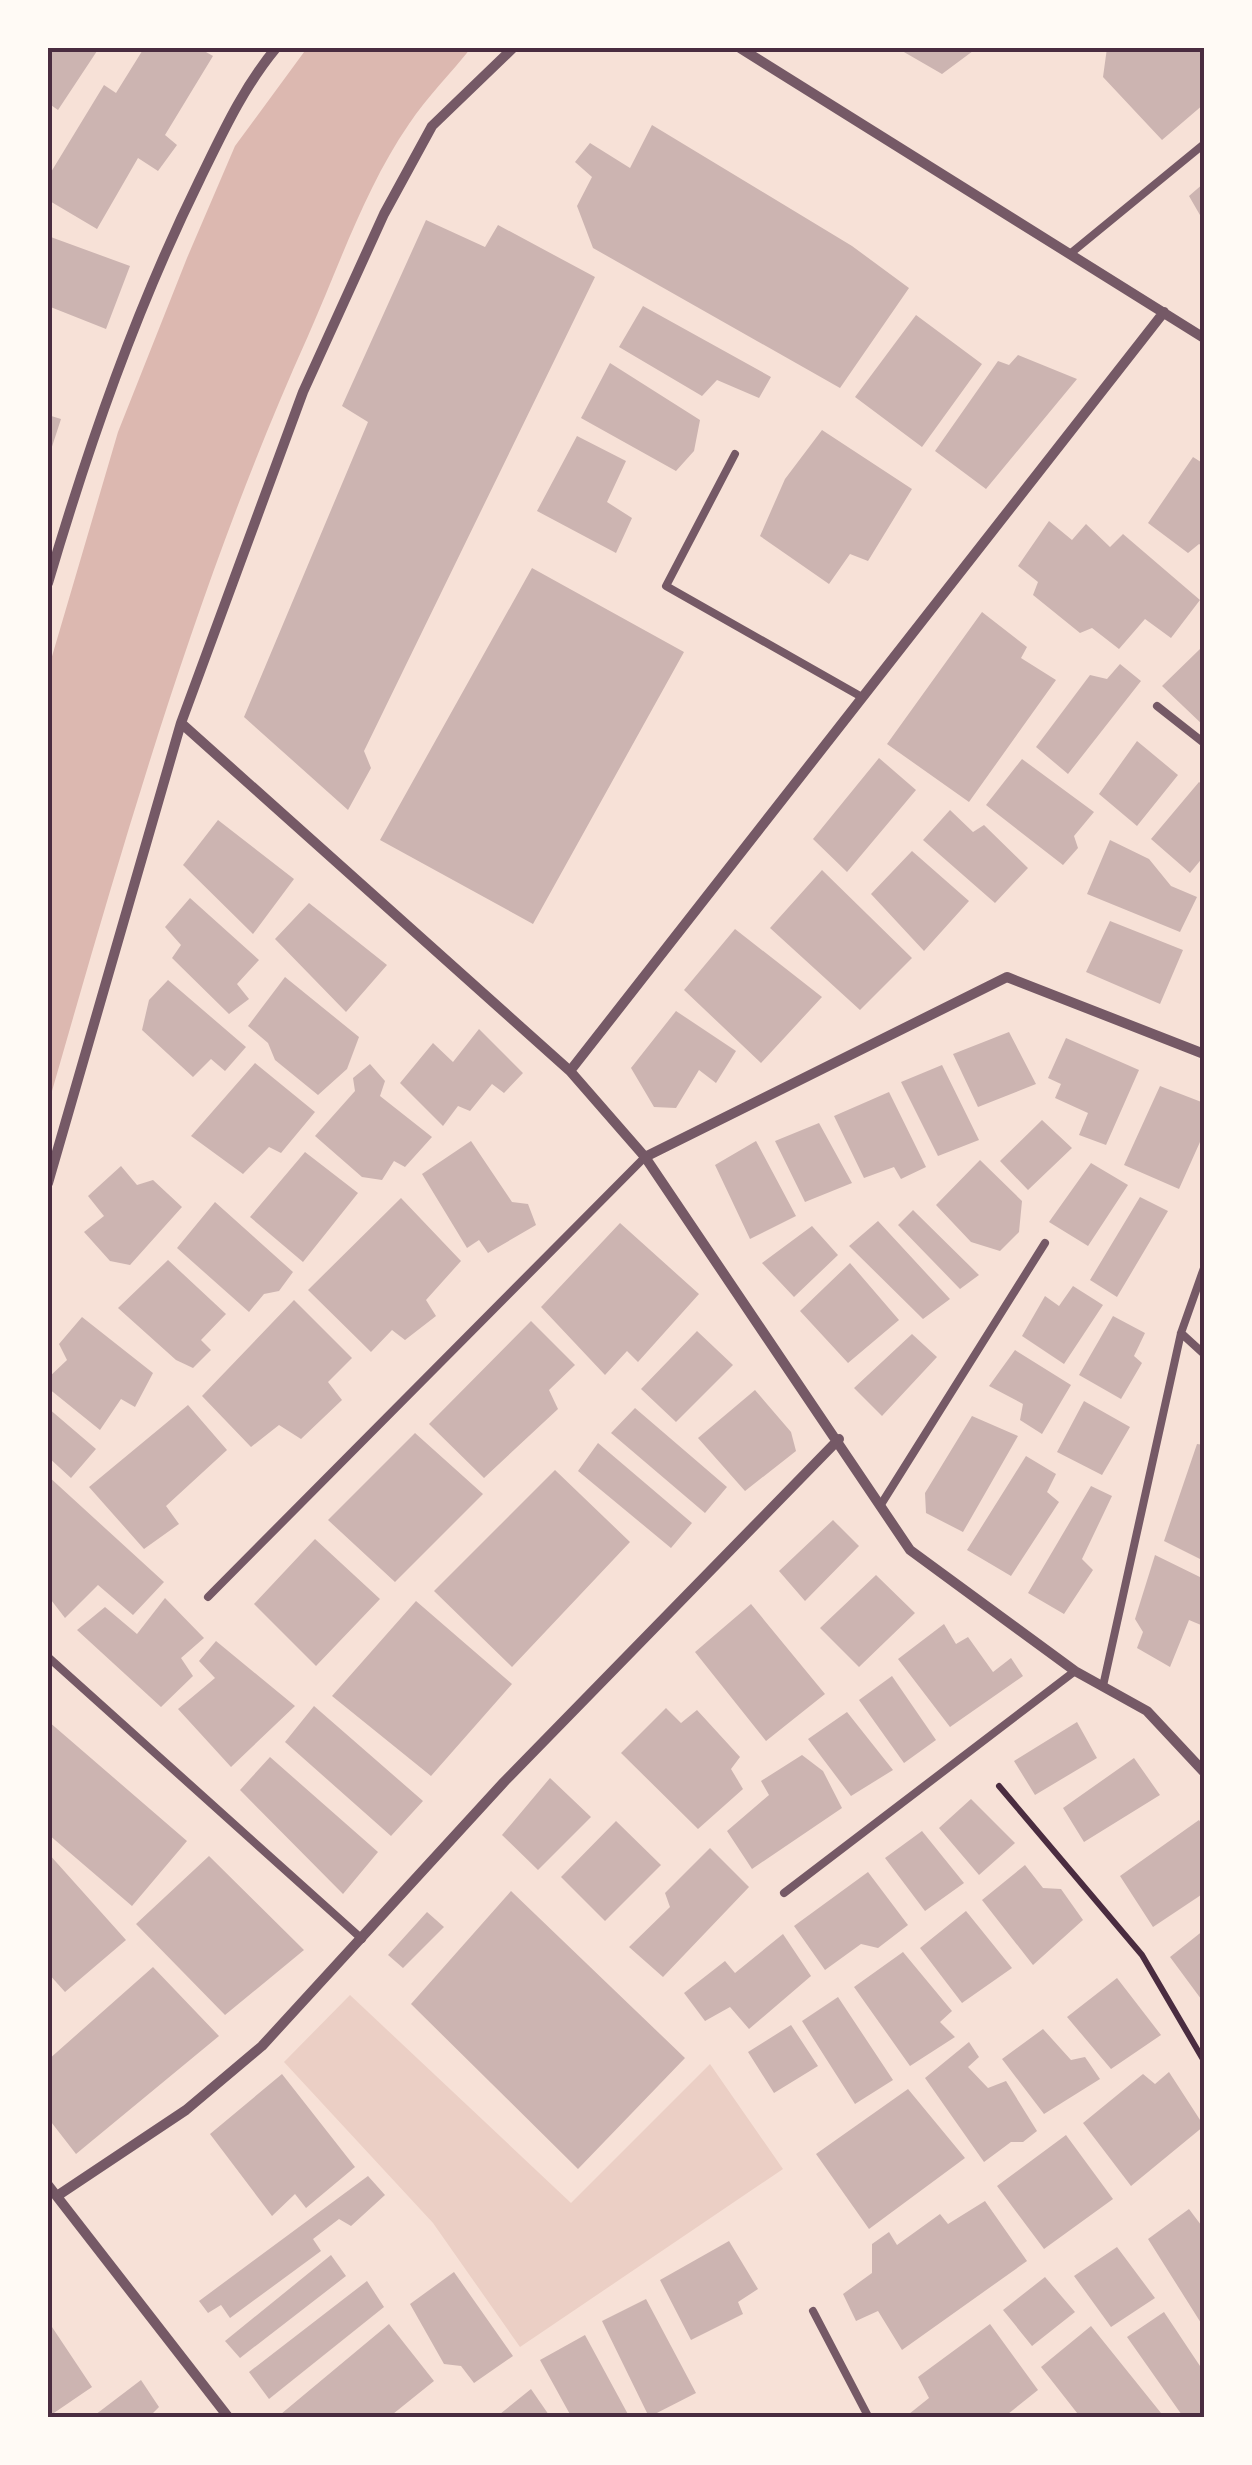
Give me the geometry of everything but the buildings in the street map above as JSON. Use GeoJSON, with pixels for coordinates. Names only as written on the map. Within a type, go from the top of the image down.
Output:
{"type":"FeatureCollection","features":[{"type":"Feature","properties":{"kind":"street"},"geometry":{"type":"LineString","coordinates":[[48,583],[93,429],[166,248],[249,81],[276,48]]}},
{"type":"Feature","properties":{"kind":"street"},"geometry":{"type":"LineString","coordinates":[[48,1183],[181,723],[303,392],[384,214],[432,126],[512,48]]}},
{"type":"Feature","properties":{"kind":"street"},"geometry":{"type":"LineString","coordinates":[[740,48],[1204,338]]}},
{"type":"Feature","properties":{"kind":"street"},"geometry":{"type":"LineString","coordinates":[[570,1072],[860,696],[1164,312]]}},
{"type":"Feature","properties":{"kind":"street"},"geometry":{"type":"LineString","coordinates":[[181,723],[570,1072],[645,1156],[839,1438],[910,1550],[1075,1672],[1147,1712],[1204,1772]]}},
{"type":"Feature","properties":{"kind":"street"},"geometry":{"type":"LineString","coordinates":[[645,1156],[1007,978],[1204,1054]]}},
{"type":"Feature","properties":{"kind":"street"},"geometry":{"type":"LineString","coordinates":[[57,2196],[201,2097],[262,2046],[504,1782],[839,1438]]}},
{"type":"Feature","properties":{"kind":"street"},"geometry":{"type":"LineString","coordinates":[[48,2185],[229,2418]]}},
{"type":"Feature","properties":{"kind":"lane"},"geometry":{"type":"LineString","coordinates":[[1071,253],[1204,144]]}},
{"type":"Feature","properties":{"kind":"lane"},"geometry":{"type":"LineString","coordinates":[[735,454],[666,586],[860,696]]}},
{"type":"Feature","properties":{"kind":"lane"},"geometry":{"type":"LineString","coordinates":[[1158,706],[1204,743]]}},
{"type":"Feature","properties":{"kind":"lane"},"geometry":{"type":"LineString","coordinates":[[208,1598],[645,1156]]}},
{"type":"Feature","properties":{"kind":"lane"},"geometry":{"type":"LineString","coordinates":[[880,1506],[1045,1243]]}},
{"type":"Feature","properties":{"kind":"lane"},"geometry":{"type":"LineString","coordinates":[[1103,1686],[1181,1333],[1204,1268]]}},
{"type":"Feature","properties":{"kind":"lane"},"geometry":{"type":"LineString","coordinates":[[1181,1333],[1204,1354]]}},
{"type":"Feature","properties":{"kind":"lane"},"geometry":{"type":"LineString","coordinates":[[48,1657],[362,1939]]}},
{"type":"Feature","properties":{"kind":"lane"},"geometry":{"type":"LineString","coordinates":[[784,1893],[1075,1672]]}},
{"type":"Feature","properties":{"kind":"lane"},"geometry":{"type":"LineString","coordinates":[[814,2311],[869,2418]]}},
{"type":"Feature","properties":{"kind":"path"},"geometry":{"type":"LineString","coordinates":[[971,1753],[1142,1955],[1204,2060]]}},
{"type":"Feature","properties":{"kind":"shaded area"},"geometry":{"type":"Polygon","coordinates":[[[307,48],[471,48],[416,114],[379,174],[268,430],[164,716],[48,1105],[48,670],[118,432],[187,258],[235,146],[307,48]]]}},
{"type":"Feature","properties":{"kind":"shaded area"},"geometry":{"type":"Polygon","coordinates":[[[350,1995],[571,2203],[710,2064],[783,2169],[520,2347],[433,2223],[284,2062],[350,1995]]]}}]}
